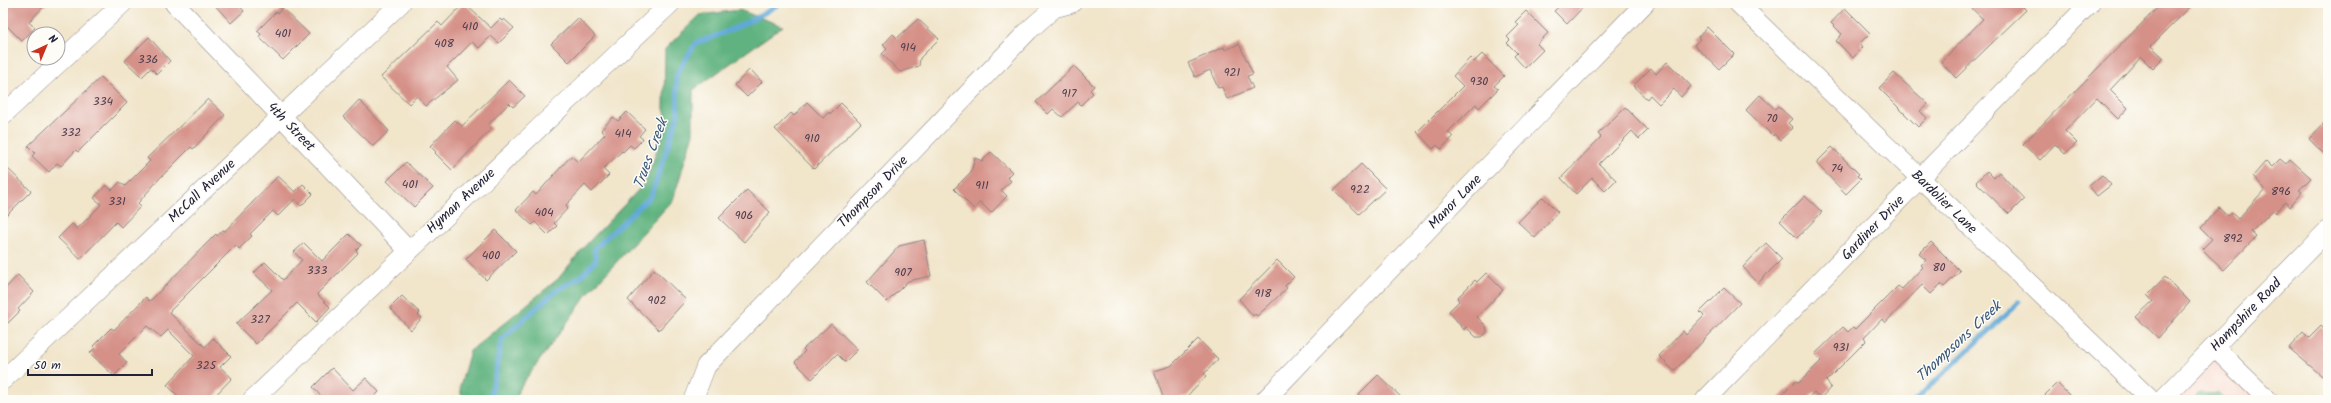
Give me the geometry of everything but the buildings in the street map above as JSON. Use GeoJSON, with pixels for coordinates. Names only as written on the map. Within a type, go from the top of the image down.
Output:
{"type":"FeatureCollection","features":[{"type":"Feature","properties":{"kind":"street"},"geometry":{"type":"LineString","coordinates":[[3,115],[123,3]]}},
{"type":"Feature","properties":{"kind":"street","name":"4th Street"},"geometry":{"type":"LineString","coordinates":[[174,3],[409,251]]}},
{"type":"Feature","properties":{"kind":"street","name":"McCall Avenue"},"geometry":{"type":"LineString","coordinates":[[3,380],[401,3]]}},
{"type":"Feature","properties":{"kind":"street","name":"Hyman Avenue"},"geometry":{"type":"LineString","coordinates":[[252,400],[671,3]]}},
{"type":"Feature","properties":{"kind":"street","name":"Thompson Drive"},"geometry":{"type":"LineString","coordinates":[[692,400],[706,366],[1029,30],[1054,8],[1072,3]]}},
{"type":"Feature","properties":{"kind":"street","name":"Manor Lane"},"geometry":{"type":"LineString","coordinates":[[1264,400],[1645,3]]}},
{"type":"Feature","properties":{"kind":"street","name":"Bardolier Lane"},"geometry":{"type":"LineString","coordinates":[[1738,3],[2151,400]]}},
{"type":"Feature","properties":{"kind":"street","name":"Gardiner Drive"},"geometry":{"type":"LineString","coordinates":[[1705,400],[1921,179],[2090,3]]}},
{"type":"Feature","properties":{"kind":"street","name":"Hampshire Road"},"geometry":{"type":"LineString","coordinates":[[2162,400],[2215,348],[2328,230]]}},
{"type":"Feature","properties":{"kind":"street"},"geometry":{"type":"LineString","coordinates":[[2215,348],[2268,400]]}},
{"type":"Feature","properties":{"kind":"shaded area"},"geometry":{"type":"Polygon","coordinates":[[[2215,348],[2268,400],[2162,400],[2215,348]]]}},
{"type":"Feature","properties":{"kind":"green space"},"geometry":{"type":"Polygon","coordinates":[[[739,10],[783,26],[693,90],[693,134],[673,200],[590,291],[518,390],[517,400],[462,400],[460,386],[470,351],[558,279],[584,247],[645,183],[668,121],[664,109],[665,49],[700,15],[739,10]]]}},
{"type":"Feature","properties":{"kind":"green space"},"geometry":{"type":"Polygon","coordinates":[[[2200,393],[2219,394],[2226,400],[2193,400],[2200,393]]]}},
{"type":"Feature","properties":{"kind":"waterway","name":"Trues Creek"},"geometry":{"type":"LineString","coordinates":[[490,400],[502,339],[553,293],[581,276],[596,260],[594,249],[651,196],[678,116],[676,75],[696,43],[740,26],[781,3]]}},
{"type":"Feature","properties":{"kind":"waterway","name":"Thompsons Creek"},"geometry":{"type":"LineString","coordinates":[[1915,400],[2019,302]]}}]}
